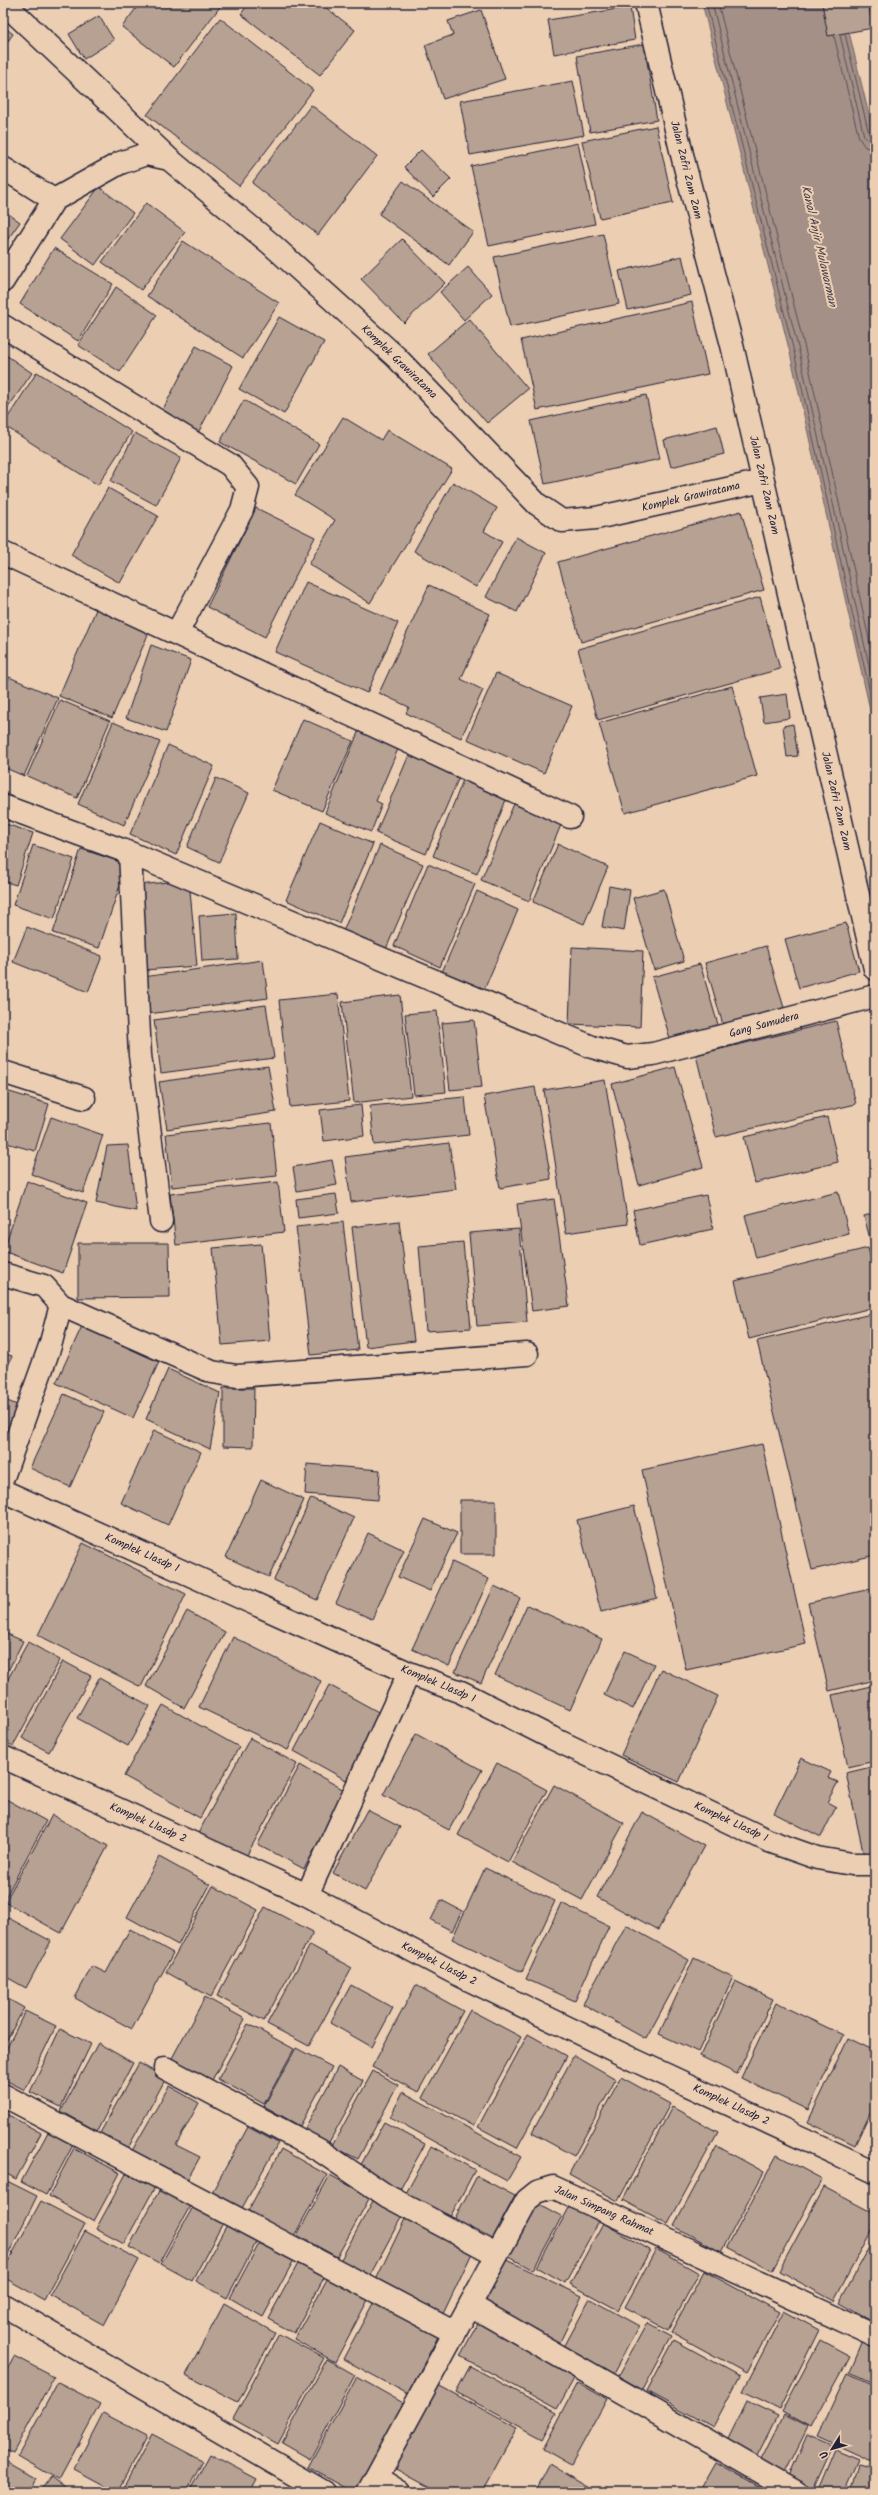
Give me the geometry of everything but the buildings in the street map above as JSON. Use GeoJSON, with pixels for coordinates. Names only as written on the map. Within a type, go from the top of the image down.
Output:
{"type":"FeatureCollection","features":[{"type":"Feature","properties":{"kind":"street"},"geometry":{"type":"LineString","coordinates":[[4,3],[169,159]]}},
{"type":"Feature","properties":{"kind":"street","name":"Jalan Zafri Zam Zam"},"geometry":{"type":"LineString","coordinates":[[646,3],[763,481],[875,969]]}},
{"type":"Feature","properties":{"kind":"street","name":"Komplek Grawiratama"},"geometry":{"type":"LineString","coordinates":[[3,281],[54,200],[120,163],[146,154],[169,159],[271,244],[396,357],[537,504],[562,521],[596,518],[763,481]]}},
{"type":"Feature","properties":{"kind":"street"},"geometry":{"type":"LineString","coordinates":[[3,168],[54,200]]}},
{"type":"Feature","properties":{"kind":"street"},"geometry":{"type":"LineString","coordinates":[[3,326],[230,465],[248,487],[242,510],[177,633]]}},
{"type":"Feature","properties":{"kind":"street"},"geometry":{"type":"LineString","coordinates":[[3,553],[570,817]]}},
{"type":"Feature","properties":{"kind":"street","name":"Gang Samudera"},"geometry":{"type":"LineString","coordinates":[[3,806],[130,853],[606,1053],[627,1057],[653,1054],[875,996]]}},
{"type":"Feature","properties":{"kind":"street"},"geometry":{"type":"LineString","coordinates":[[130,853],[140,1055],[161,1221]]}},
{"type":"Feature","properties":{"kind":"street"},"geometry":{"type":"LineString","coordinates":[[3,1072],[84,1098]]}},
{"type":"Feature","properties":{"kind":"street"},"geometry":{"type":"LineString","coordinates":[[3,1274],[44,1286],[61,1305],[212,1372],[237,1376],[527,1354]]}},
{"type":"Feature","properties":{"kind":"street"},"geometry":{"type":"LineString","coordinates":[[3,1477],[50,1346],[61,1305]]}},
{"type":"Feature","properties":{"kind":"street","name":"Komplek Llasdp 1"},"geometry":{"type":"LineString","coordinates":[[3,1491],[409,1673],[461,1692],[552,1738],[769,1841],[817,1858],[852,1864],[875,1864]]}},
{"type":"Feature","properties":{"kind":"street"},"geometry":{"type":"LineString","coordinates":[[307,1895],[409,1673]]}},
{"type":"Feature","properties":{"kind":"street","name":"Komplek Llasdp 2"},"geometry":{"type":"LineString","coordinates":[[3,1757],[307,1895],[451,1971],[620,2053],[875,2172]]}},
{"type":"Feature","properties":{"kind":"street"},"geometry":{"type":"LineString","coordinates":[[165,2068],[319,2150],[387,2196],[496,2254]]}},
{"type":"Feature","properties":{"kind":"street"},"geometry":{"type":"LineString","coordinates":[[3,2095],[455,2333]]}},
{"type":"Feature","properties":{"kind":"street","name":"Jalan Simpang Rahmat"},"geometry":{"type":"LineString","coordinates":[[372,2485],[455,2333],[496,2254],[527,2200],[537,2192],[553,2187],[875,2336]]}},
{"type":"Feature","properties":{"kind":"street"},"geometry":{"type":"LineString","coordinates":[[3,2305],[324,2492]]}},
{"type":"Feature","properties":{"kind":"street"},"geometry":{"type":"LineString","coordinates":[[470,2305],[796,2492]]}},
{"type":"Feature","properties":{"kind":"street"},"geometry":{"type":"LineString","coordinates":[[372,2485],[400,2492]]}},
{"type":"Feature","properties":{"kind":"water","name":"Kanal Anjir Mulawarman"},"geometry":{"type":"Polygon","coordinates":[[[702,3],[842,3],[875,140],[875,732],[790,353],[702,3]]]}}]}
